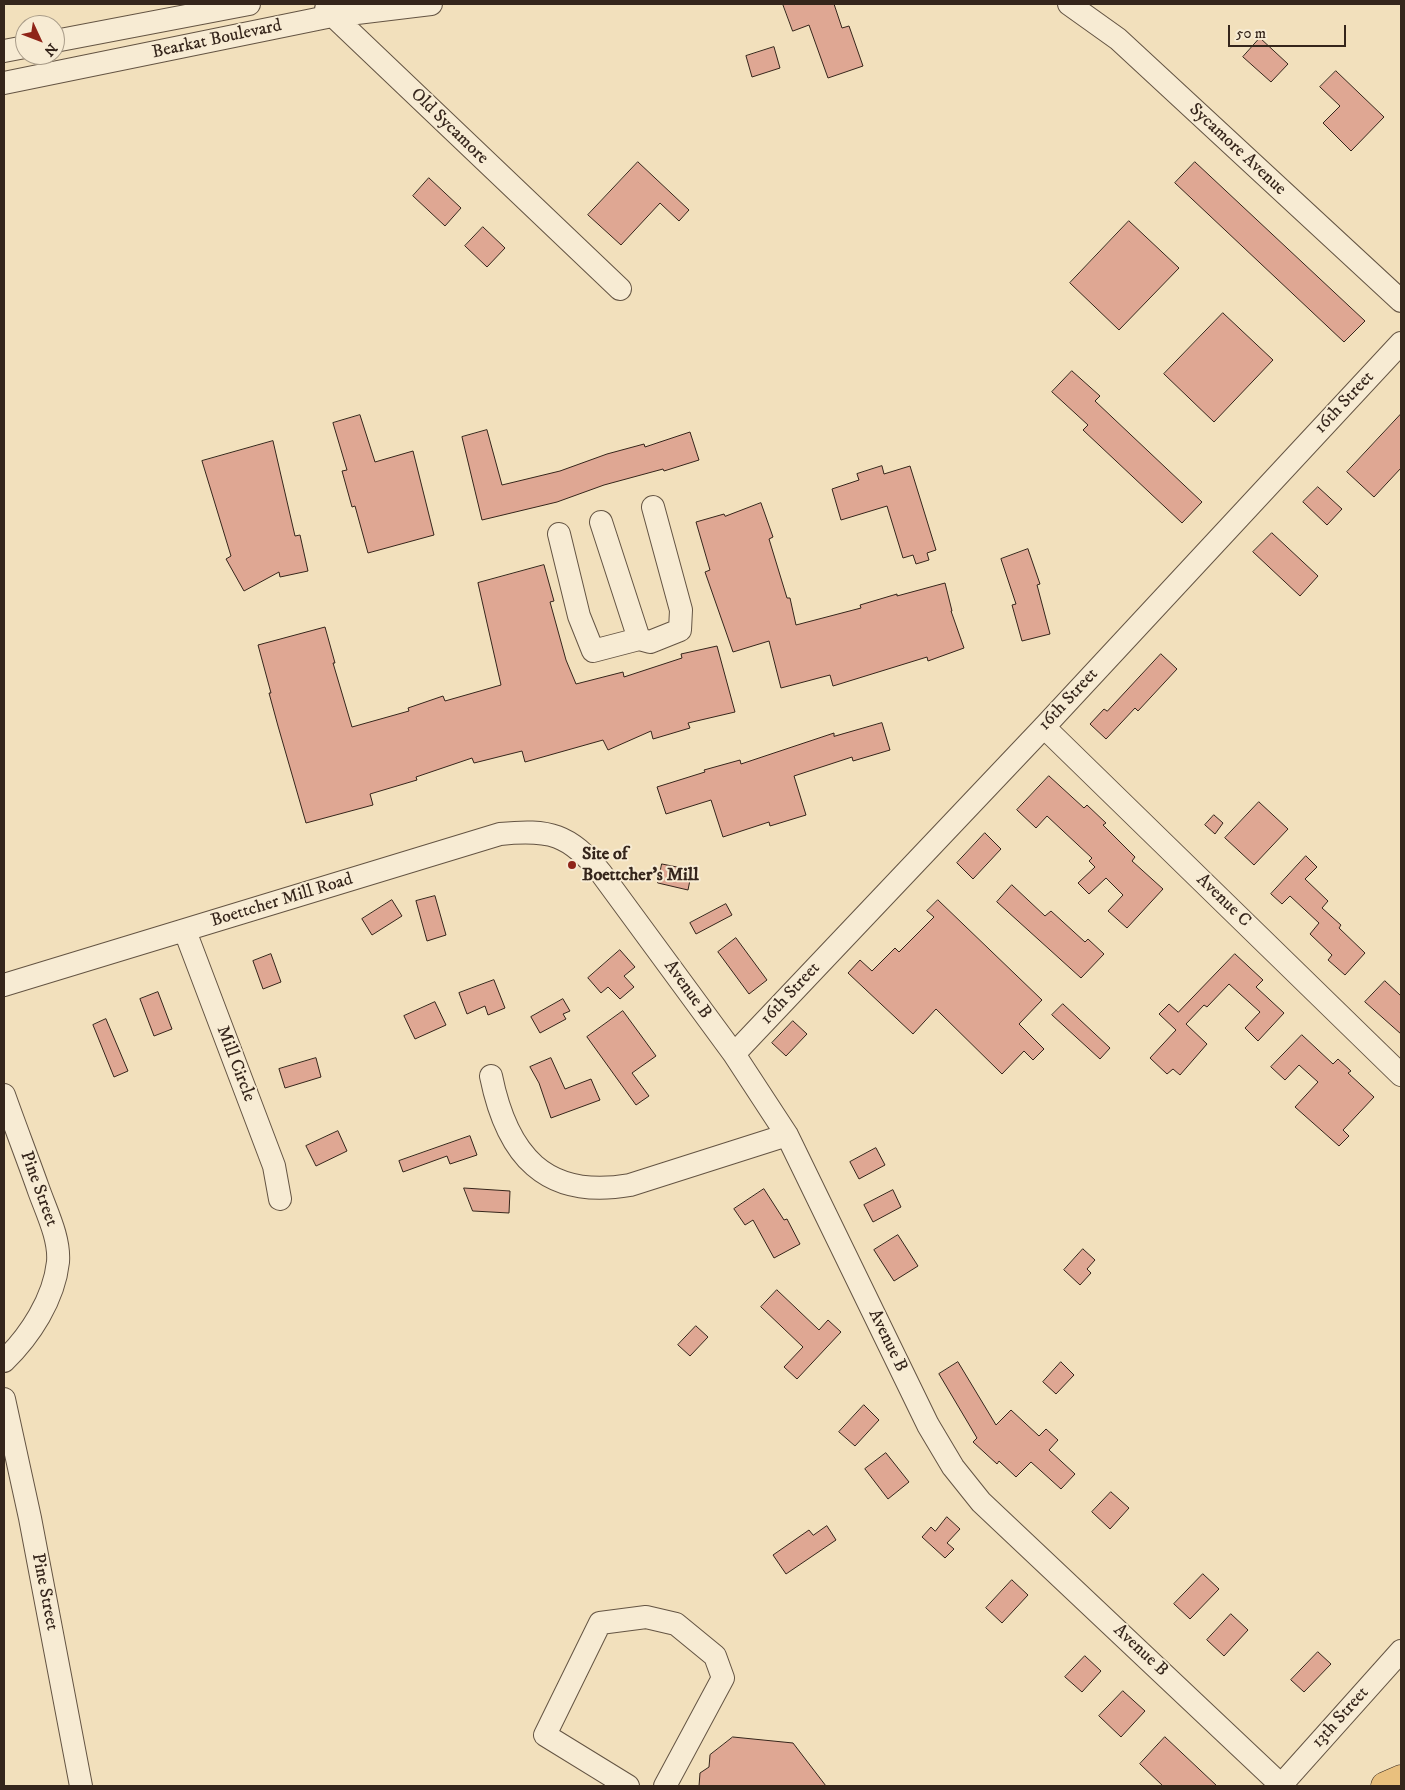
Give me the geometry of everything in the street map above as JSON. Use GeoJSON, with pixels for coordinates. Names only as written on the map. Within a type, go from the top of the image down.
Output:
{"type":"FeatureCollection","features":[{"type":"Feature","properties":{"kind":"main road"},"geometry":{"type":"LineString","coordinates":[[1385,1786],[1401,1779]]}},
{"type":"Feature","properties":{"kind":"street","name":"Bearkat Boulevard"},"geometry":{"type":"LineString","coordinates":[[65,39],[249,4]]}},
{"type":"Feature","properties":{"kind":"street","name":"Bearkat Boulevard"},"geometry":{"type":"LineString","coordinates":[[4,83],[326,10],[431,4]]}},
{"type":"Feature","properties":{"kind":"street","name":"Sycamore Avenue"},"geometry":{"type":"LineString","coordinates":[[1069,4],[1118,39],[1401,301]]}},
{"type":"Feature","properties":{"kind":"street","name":"Old Sycamore"},"geometry":{"type":"LineString","coordinates":[[326,10],[620,289]]}},
{"type":"Feature","properties":{"kind":"street","name":"16th Street"},"geometry":{"type":"LineString","coordinates":[[734,1054],[1044,727],[1401,343]]}},
{"type":"Feature","properties":{"kind":"street"},"geometry":{"type":"LineString","coordinates":[[559,534],[578,616],[593,651],[639,640],[650,642],[680,630],[681,610],[653,507]]}},
{"type":"Feature","properties":{"kind":"street"},"geometry":{"type":"LineString","coordinates":[[601,522],[639,640]]}},
{"type":"Feature","properties":{"kind":"street","name":"Avenue C"},"geometry":{"type":"LineString","coordinates":[[1044,727],[1401,1076]]}},
{"type":"Feature","properties":{"kind":"street","name":"Boettcher Mill Road"},"geometry":{"type":"LineString","coordinates":[[4,985],[500,834],[524,832],[563,838]]}},
{"type":"Feature","properties":{"kind":"street","name":"Avenue B"},"geometry":{"type":"LineString","coordinates":[[563,838],[583,851],[602,873],[734,1054],[787,1135],[928,1425],[953,1467],[981,1502],[1282,1785]]}},
{"type":"Feature","properties":{"kind":"street","name":"Mill Circle"},"geometry":{"type":"LineString","coordinates":[[185,931],[274,1166],[280,1198]]}},
{"type":"Feature","properties":{"kind":"street"},"geometry":{"type":"LineString","coordinates":[[491,1076],[504,1125],[518,1148],[538,1168],[559,1181],[581,1188],[605,1190],[630,1186],[787,1135]]}},
{"type":"Feature","properties":{"kind":"street","name":"Pine Street"},"geometry":{"type":"LineString","coordinates":[[4,1095],[54,1232],[58,1261],[52,1290],[36,1321],[16,1349],[4,1361]]}},
{"type":"Feature","properties":{"kind":"street","name":"Pine Street"},"geometry":{"type":"LineString","coordinates":[[4,1399],[82,1786]]}},
{"type":"Feature","properties":{"kind":"street"},"geometry":{"type":"LineString","coordinates":[[628,1786],[545,1735],[600,1623],[646,1617],[676,1624],[715,1656],[723,1678],[665,1786]]}},
{"type":"Feature","properties":{"kind":"street","name":"13th Street"},"geometry":{"type":"LineString","coordinates":[[1282,1785],[1401,1652]]}},
{"type":"Feature","properties":{"kind":"building"},"geometry":{"type":"Polygon","coordinates":[[[783,4],[834,4],[842,28],[849,26],[863,66],[828,78],[809,25],[793,31],[783,4]]]}},
{"type":"Feature","properties":{"kind":"building"},"geometry":{"type":"Polygon","coordinates":[[[1260,38],[1288,64],[1271,82],[1243,57],[1260,38]]]}},
{"type":"Feature","properties":{"kind":"building"},"geometry":{"type":"Polygon","coordinates":[[[774,47],[780,68],[752,77],[746,56],[774,47]]]}},
{"type":"Feature","properties":{"kind":"building"},"geometry":{"type":"Polygon","coordinates":[[[1336,71],[1384,117],[1351,151],[1323,123],[1340,106],[1320,87],[1336,71]]]}},
{"type":"Feature","properties":{"kind":"building"},"geometry":{"type":"Polygon","coordinates":[[[638,162],[689,210],[679,221],[660,203],[621,245],[588,215],[638,162]]]}},
{"type":"Feature","properties":{"kind":"building"},"geometry":{"type":"Polygon","coordinates":[[[1195,162],[1365,321],[1344,342],[1175,183],[1195,162]]]}},
{"type":"Feature","properties":{"kind":"building"},"geometry":{"type":"Polygon","coordinates":[[[429,178],[461,208],[445,226],[413,196],[429,178]]]}},
{"type":"Feature","properties":{"kind":"building"},"geometry":{"type":"Polygon","coordinates":[[[1129,221],[1179,268],[1119,330],[1070,283],[1129,221]]]}},
{"type":"Feature","properties":{"kind":"building"},"geometry":{"type":"Polygon","coordinates":[[[483,227],[505,248],[487,267],[465,246],[483,227]]]}},
{"type":"Feature","properties":{"kind":"building"},"geometry":{"type":"Polygon","coordinates":[[[1223,313],[1273,360],[1214,422],[1164,374],[1223,313]]]}},
{"type":"Feature","properties":{"kind":"building"},"geometry":{"type":"Polygon","coordinates":[[[1072,371],[1100,396],[1095,401],[1202,502],[1182,523],[1083,430],[1088,425],[1052,392],[1072,371]]]}},
{"type":"Feature","properties":{"kind":"building"},"geometry":{"type":"Polygon","coordinates":[[[1401,414],[1401,468],[1374,497],[1347,472],[1401,414]]]}},
{"type":"Feature","properties":{"kind":"building"},"geometry":{"type":"Polygon","coordinates":[[[360,415],[375,462],[413,451],[434,535],[368,553],[355,506],[352,507],[342,471],[347,470],[333,423],[360,415]]]}},
{"type":"Feature","properties":{"kind":"building"},"geometry":{"type":"Polygon","coordinates":[[[487,430],[502,485],[560,471],[607,454],[644,444],[645,447],[690,432],[699,460],[664,471],[663,469],[604,485],[557,502],[482,520],[462,437],[487,430]]]}},
{"type":"Feature","properties":{"kind":"building"},"geometry":{"type":"Polygon","coordinates":[[[273,441],[295,536],[300,535],[308,571],[280,577],[279,572],[244,591],[226,559],[231,556],[202,461],[273,441]]]}},
{"type":"Feature","properties":{"kind":"building"},"geometry":{"type":"Polygon","coordinates":[[[882,466],[884,474],[910,466],[936,550],[927,553],[929,560],[916,564],[913,555],[903,558],[887,506],[841,520],[832,489],[859,480],[857,474],[882,466]]]}},
{"type":"Feature","properties":{"kind":"building"},"geometry":{"type":"Polygon","coordinates":[[[1318,487],[1342,509],[1327,525],[1303,502],[1318,487]]]}},
{"type":"Feature","properties":{"kind":"building"},"geometry":{"type":"Polygon","coordinates":[[[761,503],[773,537],[769,539],[787,598],[790,598],[796,625],[861,608],[860,605],[897,594],[897,596],[945,583],[951,611],[964,648],[928,661],[927,657],[833,686],[830,675],[781,688],[769,641],[733,652],[705,572],[710,570],[696,522],[724,514],[725,516],[761,503]]]}},
{"type":"Feature","properties":{"kind":"building"},"geometry":{"type":"Polygon","coordinates":[[[1272,533],[1318,576],[1300,596],[1253,552],[1272,533]]]}},
{"type":"Feature","properties":{"kind":"building"},"geometry":{"type":"Polygon","coordinates":[[[1028,549],[1040,584],[1037,585],[1050,634],[1022,641],[1012,605],[1016,604],[1001,559],[1028,549]]]}},
{"type":"Feature","properties":{"kind":"building"},"geometry":{"type":"Polygon","coordinates":[[[544,565],[554,601],[550,602],[566,660],[576,684],[623,672],[624,677],[682,658],[681,654],[717,646],[735,712],[688,723],[690,728],[653,739],[651,731],[608,750],[603,740],[525,762],[522,751],[474,763],[472,758],[416,777],[417,780],[370,794],[373,805],[306,823],[269,693],[271,693],[258,645],[325,627],[335,663],[333,663],[352,727],[409,711],[408,708],[443,696],[445,701],[501,685],[478,583],[544,565]]]}},
{"type":"Feature","properties":{"kind":"building"},"geometry":{"type":"Polygon","coordinates":[[[1161,654],[1177,669],[1138,711],[1135,708],[1106,739],[1090,724],[1104,709],[1107,711],[1161,654]]]}},
{"type":"Feature","properties":{"kind":"building"},"geometry":{"type":"Polygon","coordinates":[[[882,723],[890,750],[853,761],[852,757],[794,776],[806,815],[770,826],[769,822],[723,837],[711,800],[666,814],[657,787],[705,772],[704,770],[740,760],[741,764],[834,733],[834,736],[882,723]]]}},
{"type":"Feature","properties":{"kind":"building"},"geometry":{"type":"Polygon","coordinates":[[[1049,776],[1084,808],[1087,805],[1106,823],[1103,825],[1135,857],[1132,861],[1163,889],[1127,928],[1108,911],[1123,895],[1106,878],[1089,894],[1078,883],[1095,867],[1089,861],[1092,858],[1047,816],[1036,828],[1017,810],[1049,776]]]}},
{"type":"Feature","properties":{"kind":"building"},"geometry":{"type":"Polygon","coordinates":[[[1259,802],[1288,829],[1254,865],[1225,838],[1259,802]]]}},
{"type":"Feature","properties":{"kind":"building"},"geometry":{"type":"Polygon","coordinates":[[[1214,815],[1223,823],[1215,834],[1205,825],[1214,815]]]}},
{"type":"Feature","properties":{"kind":"building"},"geometry":{"type":"Polygon","coordinates":[[[985,833],[1001,849],[973,879],[957,863],[985,833]]]}},
{"type":"Feature","properties":{"kind":"building"},"geometry":{"type":"Polygon","coordinates":[[[1306,856],[1317,867],[1305,879],[1328,901],[1322,908],[1341,925],[1339,928],[1365,953],[1345,975],[1328,960],[1332,955],[1310,934],[1319,923],[1290,896],[1282,904],[1271,894],[1306,856]]]}},
{"type":"Feature","properties":{"kind":"building"},"geometry":{"type":"Polygon","coordinates":[[[662,864],[692,870],[688,890],[658,883],[662,864]]]}},
{"type":"Feature","properties":{"kind":"building"},"geometry":{"type":"Polygon","coordinates":[[[1012,885],[1045,916],[1051,911],[1085,942],[1088,939],[1104,954],[1081,978],[997,902],[1012,885]]]}},
{"type":"Feature","properties":{"kind":"building"},"geometry":{"type":"Polygon","coordinates":[[[435,896],[446,935],[427,941],[416,901],[435,896]]]}},
{"type":"Feature","properties":{"kind":"building"},"geometry":{"type":"Polygon","coordinates":[[[392,900],[402,916],[372,935],[362,919],[392,900]]]}},
{"type":"Feature","properties":{"kind":"building"},"geometry":{"type":"Polygon","coordinates":[[[938,900],[1042,1000],[1019,1024],[1044,1049],[1033,1060],[1024,1051],[1002,1074],[936,1009],[913,1034],[848,973],[860,960],[872,971],[895,948],[899,952],[934,917],[927,911],[938,900]]]}},
{"type":"Feature","properties":{"kind":"building"},"geometry":{"type":"Polygon","coordinates":[[[726,904],[732,915],[696,934],[690,923],[726,904]]]}},
{"type":"Feature","properties":{"kind":"building"},"geometry":{"type":"Polygon","coordinates":[[[736,938],[767,980],[749,994],[718,952],[736,938]]]}},
{"type":"Feature","properties":{"kind":"building"},"geometry":{"type":"Polygon","coordinates":[[[620,950],[635,967],[624,976],[634,987],[620,999],[608,987],[601,993],[588,978],[620,950]]]}},
{"type":"Feature","properties":{"kind":"building"},"geometry":{"type":"Polygon","coordinates":[[[271,954],[281,982],[263,989],[253,961],[271,954]]]}},
{"type":"Feature","properties":{"kind":"building"},"geometry":{"type":"Polygon","coordinates":[[[1235,954],[1263,980],[1256,987],[1284,1013],[1258,1041],[1245,1028],[1260,1012],[1229,984],[1207,1007],[1204,1005],[1186,1024],[1207,1044],[1180,1075],[1173,1069],[1167,1074],[1150,1058],[1176,1030],[1159,1014],[1169,1004],[1178,1012],[1235,954]]]}},
{"type":"Feature","properties":{"kind":"building"},"geometry":{"type":"Polygon","coordinates":[[[494,980],[505,1008],[488,1015],[485,1006],[467,1014],[459,993],[494,980]]]}},
{"type":"Feature","properties":{"kind":"building"},"geometry":{"type":"Polygon","coordinates":[[[1385,981],[1401,996],[1401,1034],[1365,1002],[1385,981]]]}},
{"type":"Feature","properties":{"kind":"building"},"geometry":{"type":"Polygon","coordinates":[[[158,992],[172,1029],[154,1036],[140,999],[158,992]]]}},
{"type":"Feature","properties":{"kind":"building"},"geometry":{"type":"Polygon","coordinates":[[[563,999],[570,1011],[563,1014],[566,1019],[540,1033],[531,1017],[563,999]]]}},
{"type":"Feature","properties":{"kind":"building"},"geometry":{"type":"Polygon","coordinates":[[[435,1002],[446,1025],[415,1039],[404,1016],[435,1002]]]}},
{"type":"Feature","properties":{"kind":"building"},"geometry":{"type":"Polygon","coordinates":[[[1063,1004],[1110,1048],[1100,1059],[1052,1015],[1063,1004]]]}},
{"type":"Feature","properties":{"kind":"building"},"geometry":{"type":"Polygon","coordinates":[[[623,1011],[656,1056],[632,1073],[649,1096],[636,1105],[587,1037],[623,1011]]]}},
{"type":"Feature","properties":{"kind":"building"},"geometry":{"type":"Polygon","coordinates":[[[106,1019],[128,1071],[114,1077],[93,1025],[106,1019]]]}},
{"type":"Feature","properties":{"kind":"building"},"geometry":{"type":"Polygon","coordinates":[[[793,1021],[807,1034],[786,1056],[772,1043],[793,1021]]]}},
{"type":"Feature","properties":{"kind":"building"},"geometry":{"type":"Polygon","coordinates":[[[1302,1035],[1333,1064],[1338,1059],[1351,1071],[1348,1073],[1374,1097],[1343,1130],[1349,1136],[1339,1146],[1295,1107],[1318,1082],[1299,1065],[1285,1080],[1271,1067],[1302,1035]]]}},
{"type":"Feature","properties":{"kind":"building"},"geometry":{"type":"Polygon","coordinates":[[[316,1058],[321,1077],[285,1088],[279,1069],[316,1058]]]}},
{"type":"Feature","properties":{"kind":"building"},"geometry":{"type":"Polygon","coordinates":[[[551,1058],[565,1089],[591,1079],[600,1100],[551,1118],[539,1083],[530,1067],[551,1058]]]}},
{"type":"Feature","properties":{"kind":"building"},"geometry":{"type":"Polygon","coordinates":[[[338,1131],[347,1151],[316,1166],[306,1146],[338,1131]]]}},
{"type":"Feature","properties":{"kind":"building"},"geometry":{"type":"Polygon","coordinates":[[[470,1136],[477,1155],[450,1164],[447,1156],[403,1172],[399,1161],[470,1136]]]}},
{"type":"Feature","properties":{"kind":"building"},"geometry":{"type":"Polygon","coordinates":[[[876,1148],[885,1165],[859,1179],[850,1162],[876,1148]]]}},
{"type":"Feature","properties":{"kind":"building"},"geometry":{"type":"Polygon","coordinates":[[[464,1188],[510,1191],[509,1213],[473,1211],[464,1188]]]}},
{"type":"Feature","properties":{"kind":"building"},"geometry":{"type":"Polygon","coordinates":[[[764,1189],[784,1220],[787,1219],[800,1244],[774,1258],[753,1220],[745,1225],[734,1209],[764,1189]]]}},
{"type":"Feature","properties":{"kind":"building"},"geometry":{"type":"Polygon","coordinates":[[[893,1190],[901,1207],[873,1222],[864,1205],[893,1190]]]}},
{"type":"Feature","properties":{"kind":"building"},"geometry":{"type":"Polygon","coordinates":[[[898,1235],[918,1266],[894,1281],[874,1250],[898,1235]]]}},
{"type":"Feature","properties":{"kind":"building"},"geometry":{"type":"Polygon","coordinates":[[[1083,1249],[1095,1260],[1087,1269],[1091,1273],[1080,1285],[1064,1270],[1083,1249]]]}},
{"type":"Feature","properties":{"kind":"building"},"geometry":{"type":"Polygon","coordinates":[[[777,1290],[819,1330],[828,1320],[841,1332],[797,1379],[784,1367],[803,1347],[761,1307],[777,1290]]]}},
{"type":"Feature","properties":{"kind":"building"},"geometry":{"type":"Polygon","coordinates":[[[696,1326],[708,1337],[690,1356],[678,1345],[696,1326]]]}},
{"type":"Feature","properties":{"kind":"building"},"geometry":{"type":"Polygon","coordinates":[[[958,1362],[996,1425],[1011,1410],[1039,1436],[1046,1429],[1058,1440],[1049,1450],[1075,1474],[1061,1489],[1031,1462],[1016,1477],[999,1461],[997,1464],[973,1442],[977,1438],[939,1374],[958,1362]]]}},
{"type":"Feature","properties":{"kind":"building"},"geometry":{"type":"Polygon","coordinates":[[[1061,1362],[1074,1375],[1056,1394],[1043,1382],[1061,1362]]]}},
{"type":"Feature","properties":{"kind":"building"},"geometry":{"type":"Polygon","coordinates":[[[864,1405],[879,1420],[855,1446],[839,1432],[864,1405]]]}},
{"type":"Feature","properties":{"kind":"building"},"geometry":{"type":"Polygon","coordinates":[[[886,1453],[909,1482],[888,1499],[865,1469],[886,1453]]]}},
{"type":"Feature","properties":{"kind":"building"},"geometry":{"type":"Polygon","coordinates":[[[1111,1492],[1129,1508],[1110,1529],[1092,1512],[1111,1492]]]}},
{"type":"Feature","properties":{"kind":"building"},"geometry":{"type":"Polygon","coordinates":[[[947,1517],[960,1529],[947,1543],[954,1549],[945,1558],[922,1537],[931,1527],[935,1531],[947,1517]]]}},
{"type":"Feature","properties":{"kind":"building"},"geometry":{"type":"Polygon","coordinates":[[[827,1526],[836,1540],[786,1574],[773,1555],[809,1530],[813,1535],[827,1526]]]}},
{"type":"Feature","properties":{"kind":"building"},"geometry":{"type":"Polygon","coordinates":[[[1203,1574],[1219,1589],[1190,1619],[1174,1604],[1203,1574]]]}},
{"type":"Feature","properties":{"kind":"building"},"geometry":{"type":"Polygon","coordinates":[[[1012,1580],[1028,1595],[1002,1623],[986,1608],[1012,1580]]]}},
{"type":"Feature","properties":{"kind":"building"},"geometry":{"type":"Polygon","coordinates":[[[1231,1614],[1248,1630],[1224,1656],[1207,1640],[1231,1614]]]}},
{"type":"Feature","properties":{"kind":"building"},"geometry":{"type":"Polygon","coordinates":[[[1318,1652],[1331,1664],[1304,1692],[1291,1680],[1318,1652]]]}},
{"type":"Feature","properties":{"kind":"building"},"geometry":{"type":"Polygon","coordinates":[[[1085,1656],[1101,1671],[1082,1692],[1065,1677],[1085,1656]]]}},
{"type":"Feature","properties":{"kind":"building"},"geometry":{"type":"Polygon","coordinates":[[[1123,1691],[1145,1711],[1121,1737],[1099,1716],[1123,1691]]]}},
{"type":"Feature","properties":{"kind":"building"},"geometry":{"type":"Polygon","coordinates":[[[733,1737],[793,1743],[826,1786],[699,1786],[700,1773],[709,1767],[710,1755],[733,1737]]]}},
{"type":"Feature","properties":{"kind":"building"},"geometry":{"type":"Polygon","coordinates":[[[1165,1737],[1217,1786],[1163,1786],[1140,1764],[1165,1737]]]}},
{"type":"Feature","properties":{"kind":"place","name":"Site of Boettcher's Mill"},"geometry":{"type":"Point","coordinates":[572,865]}}]}
